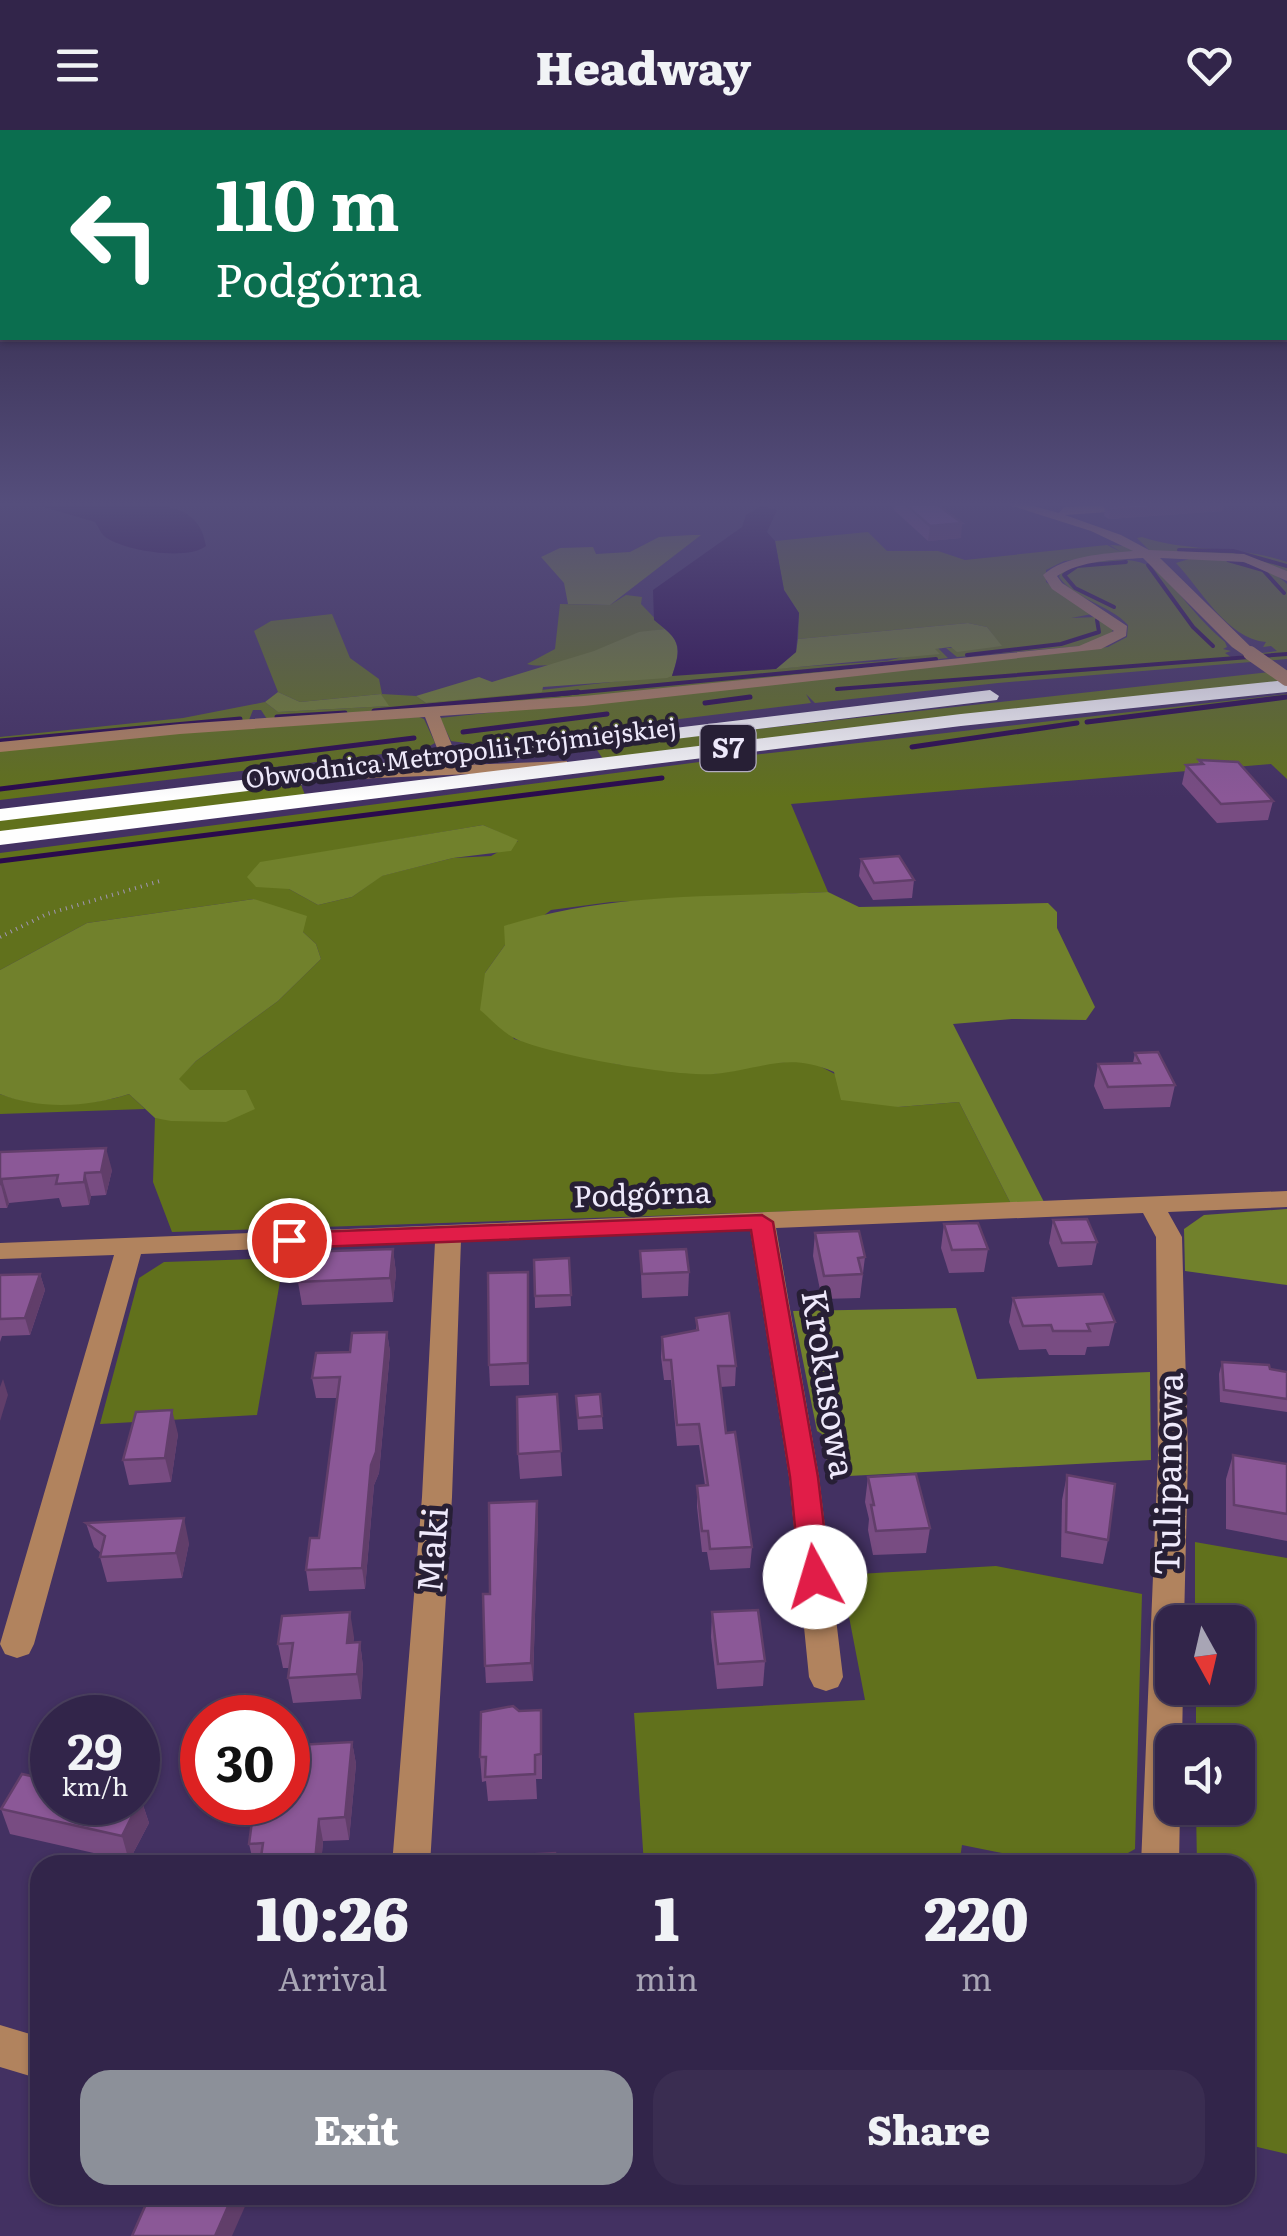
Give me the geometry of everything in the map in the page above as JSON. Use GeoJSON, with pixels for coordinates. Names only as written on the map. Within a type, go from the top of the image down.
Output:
{"type":"FeatureCollection","features":[{"type":"Feature","properties":{"kind":"highway"},"geometry":{"type":"LineString","coordinates":[[1196,675],[1287,666]]}},
{"type":"Feature","properties":{"kind":"highway","name":"Obwodnica Metropolii Trójmiejskiej"},"geometry":{"type":"LineString","coordinates":[[0,815],[606,763],[1287,682]]}},
{"type":"Feature","properties":{"kind":"highway","name":"Obwodnica Metropolii Trójmiejskiej"},"geometry":{"type":"LineString","coordinates":[[0,838],[592,742],[1012,694]]}},
{"type":"Feature","properties":{"kind":"street"},"geometry":{"type":"LineString","coordinates":[[0,747],[180,729],[584,701],[1102,645],[1116,639],[1120,626],[1081,601]]}},
{"type":"Feature","properties":{"kind":"street"},"geometry":{"type":"LineString","coordinates":[[1192,601],[1287,682]]}},
{"type":"Feature","properties":{"kind":"street"},"geometry":{"type":"LineString","coordinates":[[431,713],[452,765],[606,763]]}},
{"type":"Feature","properties":{"kind":"street","name":"Podgórna"},"geometry":{"type":"LineString","coordinates":[[0,1251],[1287,1198]]}},
{"type":"Feature","properties":{"kind":"street","name":"Tulipanowa"},"geometry":{"type":"LineString","coordinates":[[1152,1206],[1169,1238],[1173,1456],[1160,1855]]}},
{"type":"Feature","properties":{"kind":"street","name":"Krokusowa"},"geometry":{"type":"LineString","coordinates":[[762,1222],[804,1477],[826,1677]]}},
{"type":"Feature","properties":{"kind":"street","name":"Maki"},"geometry":{"type":"LineString","coordinates":[[413,1855],[437,1497],[448,1235]]}},
{"type":"Feature","properties":{"kind":"street"},"geometry":{"type":"LineString","coordinates":[[17,1644],[130,1246]]}},
{"type":"Feature","properties":{"kind":"street"},"geometry":{"type":"LineString","coordinates":[[0,2046],[30,2055]]}},
{"type":"Feature","properties":{"kind":"path"},"geometry":{"type":"LineString","coordinates":[[0,937],[47,914],[160,881]]}},
{"type":"Feature","properties":{"kind":"green space"},"geometry":{"type":"Polygon","coordinates":[[[567,601],[615,601],[610,605],[567,601]]]}},
{"type":"Feature","properties":{"kind":"green space"},"geometry":{"type":"Polygon","coordinates":[[[641,601],[665,629],[559,663],[527,664],[555,649],[560,604],[641,601]]]}},
{"type":"Feature","properties":{"kind":"green space"},"geometry":{"type":"Polygon","coordinates":[[[791,601],[1074,601],[1092,614],[1071,618],[1098,617],[1113,629],[1111,634],[1081,646],[957,657],[946,648],[1001,646],[987,627],[968,623],[798,639],[799,613],[791,601]]]}},
{"type":"Feature","properties":{"kind":"green space"},"geometry":{"type":"Polygon","coordinates":[[[1092,601],[1186,601],[1225,642],[1227,647],[1223,649],[1231,651],[1225,653],[1231,657],[1277,651],[1271,646],[1263,647],[1266,642],[1239,632],[1208,601],[1287,601],[1287,659],[815,703],[806,694],[811,703],[473,744],[451,741],[440,718],[1108,647],[1127,637],[1128,625],[1092,601]]]}},
{"type":"Feature","properties":{"kind":"green space"},"geometry":{"type":"Polygon","coordinates":[[[332,614],[350,658],[379,679],[382,694],[416,696],[426,703],[673,675],[887,661],[938,648],[948,658],[626,694],[267,719],[261,710],[253,710],[249,720],[0,745],[0,737],[183,718],[265,702],[278,712],[388,706],[381,694],[300,702],[278,692],[254,631],[271,621],[332,614]]]}},
{"type":"Feature","properties":{"kind":"green space"},"geometry":{"type":"Polygon","coordinates":[[[968,623],[987,627],[1002,646],[957,652],[951,647],[935,649],[940,654],[776,669],[796,652],[798,639],[968,623]]]}},
{"type":"Feature","properties":{"kind":"green space"},"geometry":{"type":"Polygon","coordinates":[[[665,629],[675,639],[678,650],[672,676],[667,678],[543,687],[542,692],[426,703],[416,696],[479,677],[492,682],[594,651],[639,632],[665,629]]]}},
{"type":"Feature","properties":{"kind":"green space"},"geometry":{"type":"Polygon","coordinates":[[[1287,670],[1287,681],[603,759],[595,747],[1287,670]]]}},
{"type":"Feature","properties":{"kind":"green space"},"geometry":{"type":"Polygon","coordinates":[[[278,692],[300,702],[381,694],[389,706],[278,712],[265,702],[278,692]]]}},
{"type":"Feature","properties":{"kind":"green space"},"geometry":{"type":"Polygon","coordinates":[[[1287,694],[1287,779],[1271,764],[791,804],[828,892],[611,902],[551,910],[505,945],[485,973],[514,1039],[617,1064],[713,1074],[761,1063],[810,1061],[898,1107],[959,1102],[1011,1204],[172,1232],[153,1182],[155,1118],[190,1120],[246,1090],[189,1090],[178,1079],[196,1061],[278,1001],[321,959],[316,944],[254,899],[87,923],[0,970],[0,853],[761,754],[1287,694]],[[483,825],[313,854],[289,889],[318,905],[352,897],[381,876],[453,858],[491,856],[518,841],[483,825]]]}},
{"type":"Feature","properties":{"kind":"green space"},"geometry":{"type":"Polygon","coordinates":[[[424,719],[435,743],[424,749],[0,800],[0,750],[171,732],[424,719]]]}},
{"type":"Feature","properties":{"kind":"green space"},"geometry":{"type":"Polygon","coordinates":[[[300,782],[305,795],[0,832],[0,819],[300,782]]]}},
{"type":"Feature","properties":{"kind":"green space"},"geometry":{"type":"Polygon","coordinates":[[[483,825],[518,840],[511,851],[453,858],[382,876],[352,897],[318,905],[289,889],[256,887],[247,877],[260,862],[483,825]]]}},
{"type":"Feature","properties":{"kind":"green space"},"geometry":{"type":"Polygon","coordinates":[[[828,892],[859,907],[1048,903],[1057,912],[1057,928],[1095,1007],[1086,1020],[1012,1019],[953,1024],[1045,1204],[1011,1204],[959,1102],[898,1107],[841,1100],[834,1072],[802,1063],[714,1074],[614,1064],[516,1039],[480,1010],[485,973],[505,945],[504,926],[543,915],[623,902],[828,892]]]}},
{"type":"Feature","properties":{"kind":"green space"},"geometry":{"type":"Polygon","coordinates":[[[254,899],[307,916],[303,932],[316,944],[321,959],[278,1001],[196,1061],[179,1079],[190,1090],[246,1090],[255,1109],[226,1122],[171,1121],[155,1118],[129,1094],[64,1105],[31,1103],[0,1094],[0,970],[87,923],[254,899]]]}},
{"type":"Feature","properties":{"kind":"green space"},"geometry":{"type":"Polygon","coordinates":[[[0,1094],[30,1102],[64,1104],[129,1094],[145,1109],[0,1114],[0,1094]]]}},
{"type":"Feature","properties":{"kind":"green space"},"geometry":{"type":"Polygon","coordinates":[[[1287,1209],[1287,1285],[1185,1271],[1184,1229],[1204,1215],[1287,1209]]]}},
{"type":"Feature","properties":{"kind":"green space"},"geometry":{"type":"Polygon","coordinates":[[[284,1258],[257,1415],[100,1424],[139,1278],[164,1262],[284,1258]]]}},
{"type":"Feature","properties":{"kind":"green space"},"geometry":{"type":"Polygon","coordinates":[[[956,1308],[977,1379],[1150,1372],[1151,1460],[830,1477],[793,1311],[956,1308]]]}},
{"type":"Feature","properties":{"kind":"green space"},"geometry":{"type":"Polygon","coordinates":[[[1195,1542],[1287,1558],[1287,2154],[1255,2146],[1255,1855],[1197,1855],[1196,1825],[1255,1825],[1255,1725],[1196,1725],[1196,1705],[1255,1705],[1255,1605],[1195,1605],[1195,1542]]]}},
{"type":"Feature","properties":{"kind":"green space"},"geometry":{"type":"Polygon","coordinates":[[[996,1566],[1142,1594],[1135,1849],[1124,1855],[1012,1855],[962,1845],[960,1855],[643,1855],[634,1713],[865,1700],[841,1575],[996,1566]]]}},
{"type":"Feature","properties":{"kind":"shaded area"},"geometry":{"type":"Polygon","coordinates":[[[653,601],[791,601],[799,613],[796,652],[776,669],[672,676],[678,649],[669,633],[654,620],[653,601]]]}},
{"type":"Feature","properties":{"kind":"building"},"geometry":{"type":"Polygon","coordinates":[[[1199,760],[1238,762],[1273,801],[1221,804],[1186,765],[1203,764],[1199,760]]]}},
{"type":"Feature","properties":{"kind":"building"},"geometry":{"type":"Polygon","coordinates":[[[899,856],[914,880],[874,883],[861,859],[899,856]]]}},
{"type":"Feature","properties":{"kind":"building"},"geometry":{"type":"Polygon","coordinates":[[[1158,1052],[1175,1085],[1108,1087],[1098,1064],[1140,1063],[1135,1053],[1158,1052]]]}},
{"type":"Feature","properties":{"kind":"building"},"geometry":{"type":"Polygon","coordinates":[[[106,1148],[101,1172],[85,1173],[84,1182],[56,1184],[58,1175],[2,1179],[0,1185],[0,1152],[106,1148]]]}},
{"type":"Feature","properties":{"kind":"building"},"geometry":{"type":"Polygon","coordinates":[[[1087,1219],[1097,1242],[1062,1243],[1053,1220],[1087,1219]]]}},
{"type":"Feature","properties":{"kind":"building"},"geometry":{"type":"Polygon","coordinates":[[[978,1223],[988,1249],[952,1250],[944,1224],[978,1223]]]}},
{"type":"Feature","properties":{"kind":"building"},"geometry":{"type":"Polygon","coordinates":[[[859,1231],[865,1257],[858,1258],[862,1274],[824,1276],[815,1233],[859,1231]]]}},
{"type":"Feature","properties":{"kind":"building"},"geometry":{"type":"Polygon","coordinates":[[[393,1249],[390,1278],[298,1282],[303,1252],[393,1249]]]}},
{"type":"Feature","properties":{"kind":"building"},"geometry":{"type":"Polygon","coordinates":[[[686,1249],[689,1272],[642,1274],[640,1251],[686,1249]]]}},
{"type":"Feature","properties":{"kind":"building"},"geometry":{"type":"Polygon","coordinates":[[[569,1258],[571,1295],[535,1296],[534,1260],[569,1258]]]}},
{"type":"Feature","properties":{"kind":"building"},"geometry":{"type":"Polygon","coordinates":[[[528,1272],[528,1363],[489,1365],[488,1273],[528,1272]]]}},
{"type":"Feature","properties":{"kind":"building"},"geometry":{"type":"Polygon","coordinates":[[[40,1274],[25,1318],[0,1319],[0,1275],[40,1274]]]}},
{"type":"Feature","properties":{"kind":"building"},"geometry":{"type":"Polygon","coordinates":[[[1103,1294],[1115,1322],[1087,1324],[1090,1331],[1053,1331],[1051,1325],[1023,1326],[1013,1298],[1103,1294]]]}},
{"type":"Feature","properties":{"kind":"building"},"geometry":{"type":"Polygon","coordinates":[[[729,1313],[736,1366],[718,1366],[726,1433],[735,1432],[752,1547],[710,1549],[708,1531],[702,1531],[697,1486],[708,1485],[699,1424],[677,1425],[671,1360],[664,1360],[662,1337],[698,1330],[696,1318],[729,1313]]]}},
{"type":"Feature","properties":{"kind":"building"},"geometry":{"type":"Polygon","coordinates":[[[387,1332],[362,1568],[306,1570],[310,1538],[319,1538],[340,1377],[312,1378],[316,1353],[350,1352],[352,1333],[387,1332]]]}},
{"type":"Feature","properties":{"kind":"building"},"geometry":{"type":"Polygon","coordinates":[[[1222,1362],[1269,1365],[1270,1369],[1287,1372],[1287,1399],[1224,1390],[1222,1362]]]}},
{"type":"Feature","properties":{"kind":"building"},"geometry":{"type":"Polygon","coordinates":[[[557,1394],[561,1451],[518,1454],[517,1397],[557,1394]]]}},
{"type":"Feature","properties":{"kind":"building"},"geometry":{"type":"Polygon","coordinates":[[[600,1394],[602,1416],[578,1418],[576,1396],[600,1394]]]}},
{"type":"Feature","properties":{"kind":"building"},"geometry":{"type":"Polygon","coordinates":[[[172,1410],[165,1458],[123,1460],[136,1412],[172,1410]]]}},
{"type":"Feature","properties":{"kind":"building"},"geometry":{"type":"Polygon","coordinates":[[[1233,1455],[1287,1464],[1287,1514],[1234,1505],[1233,1455]]]}},
{"type":"Feature","properties":{"kind":"building"},"geometry":{"type":"Polygon","coordinates":[[[916,1474],[930,1528],[876,1531],[868,1477],[916,1474]]]}},
{"type":"Feature","properties":{"kind":"building"},"geometry":{"type":"Polygon","coordinates":[[[1067,1475],[1115,1484],[1108,1540],[1066,1532],[1067,1475]]]}},
{"type":"Feature","properties":{"kind":"building"},"geometry":{"type":"Polygon","coordinates":[[[537,1501],[531,1663],[485,1666],[483,1594],[490,1594],[489,1503],[537,1501]]]}},
{"type":"Feature","properties":{"kind":"building"},"geometry":{"type":"Polygon","coordinates":[[[184,1518],[176,1553],[100,1557],[105,1536],[86,1523],[184,1518]]]}},
{"type":"Feature","properties":{"kind":"building"},"geometry":{"type":"Polygon","coordinates":[[[758,1610],[765,1661],[718,1664],[712,1612],[758,1610]]]}},
{"type":"Feature","properties":{"kind":"building"},"geometry":{"type":"Polygon","coordinates":[[[350,1612],[347,1643],[360,1642],[357,1674],[288,1678],[293,1643],[278,1644],[282,1616],[350,1612]]]}},
{"type":"Feature","properties":{"kind":"building"},"geometry":{"type":"Polygon","coordinates":[[[513,1706],[519,1711],[541,1710],[541,1754],[535,1755],[535,1774],[485,1777],[486,1757],[480,1757],[481,1712],[513,1706]]]}},
{"type":"Feature","properties":{"kind":"building"},"geometry":{"type":"Polygon","coordinates":[[[352,1742],[345,1817],[319,1819],[316,1855],[261,1855],[263,1843],[249,1844],[252,1825],[310,1825],[310,1744],[352,1742]]]}},
{"type":"Feature","properties":{"kind":"building"},"geometry":{"type":"Polygon","coordinates":[[[22,1774],[30,1776],[30,1815],[1,1809],[22,1774]]]}},
{"type":"Feature","properties":{"kind":"building"},"geometry":{"type":"Polygon","coordinates":[[[73,1825],[128,1825],[122,1836],[73,1825]]]}},
{"type":"Feature","properties":{"kind":"building"},"geometry":{"type":"Polygon","coordinates":[[[146,2205],[229,2205],[215,2236],[132,2236],[146,2205]]]}},
{"type":"Feature","properties":{"kind":"waterway"},"geometry":{"type":"LineString","coordinates":[[1102,601],[1114,607]]}},
{"type":"Feature","properties":{"kind":"waterway"},"geometry":{"type":"LineString","coordinates":[[1174,601],[1213,646]]}},
{"type":"Feature","properties":{"kind":"waterway"},"geometry":{"type":"LineString","coordinates":[[967,655],[1061,644],[1099,632],[1097,620]]}},
{"type":"Feature","properties":{"kind":"waterway"},"geometry":{"type":"LineString","coordinates":[[837,689],[1287,654]]}},
{"type":"Feature","properties":{"kind":"waterway"},"geometry":{"type":"LineString","coordinates":[[551,695],[936,659]]}},
{"type":"Feature","properties":{"kind":"waterway"},"geometry":{"type":"LineString","coordinates":[[374,711],[578,692]]}},
{"type":"Feature","properties":{"kind":"waterway"},"geometry":{"type":"LineString","coordinates":[[705,703],[750,697]]}},
{"type":"Feature","properties":{"kind":"waterway"},"geometry":{"type":"LineString","coordinates":[[1087,722],[1287,697]]}},
{"type":"Feature","properties":{"kind":"waterway"},"geometry":{"type":"LineString","coordinates":[[277,717],[345,713]]}},
{"type":"Feature","properties":{"kind":"waterway"},"geometry":{"type":"LineString","coordinates":[[463,732],[607,714]]}},
{"type":"Feature","properties":{"kind":"waterway"},"geometry":{"type":"LineString","coordinates":[[0,741],[240,719]]}},
{"type":"Feature","properties":{"kind":"waterway"},"geometry":{"type":"LineString","coordinates":[[912,747],[1077,723]]}},
{"type":"Feature","properties":{"kind":"waterway"},"geometry":{"type":"LineString","coordinates":[[0,789],[414,738]]}},
{"type":"Feature","properties":{"kind":"waterway"},"geometry":{"type":"LineString","coordinates":[[0,861],[662,778]]}},
{"type":"Feature","properties":{"kind":"route"},"geometry":{"type":"LineString","coordinates":[[289,1240],[762,1222],[804,1477],[815,1577]]}}]}
